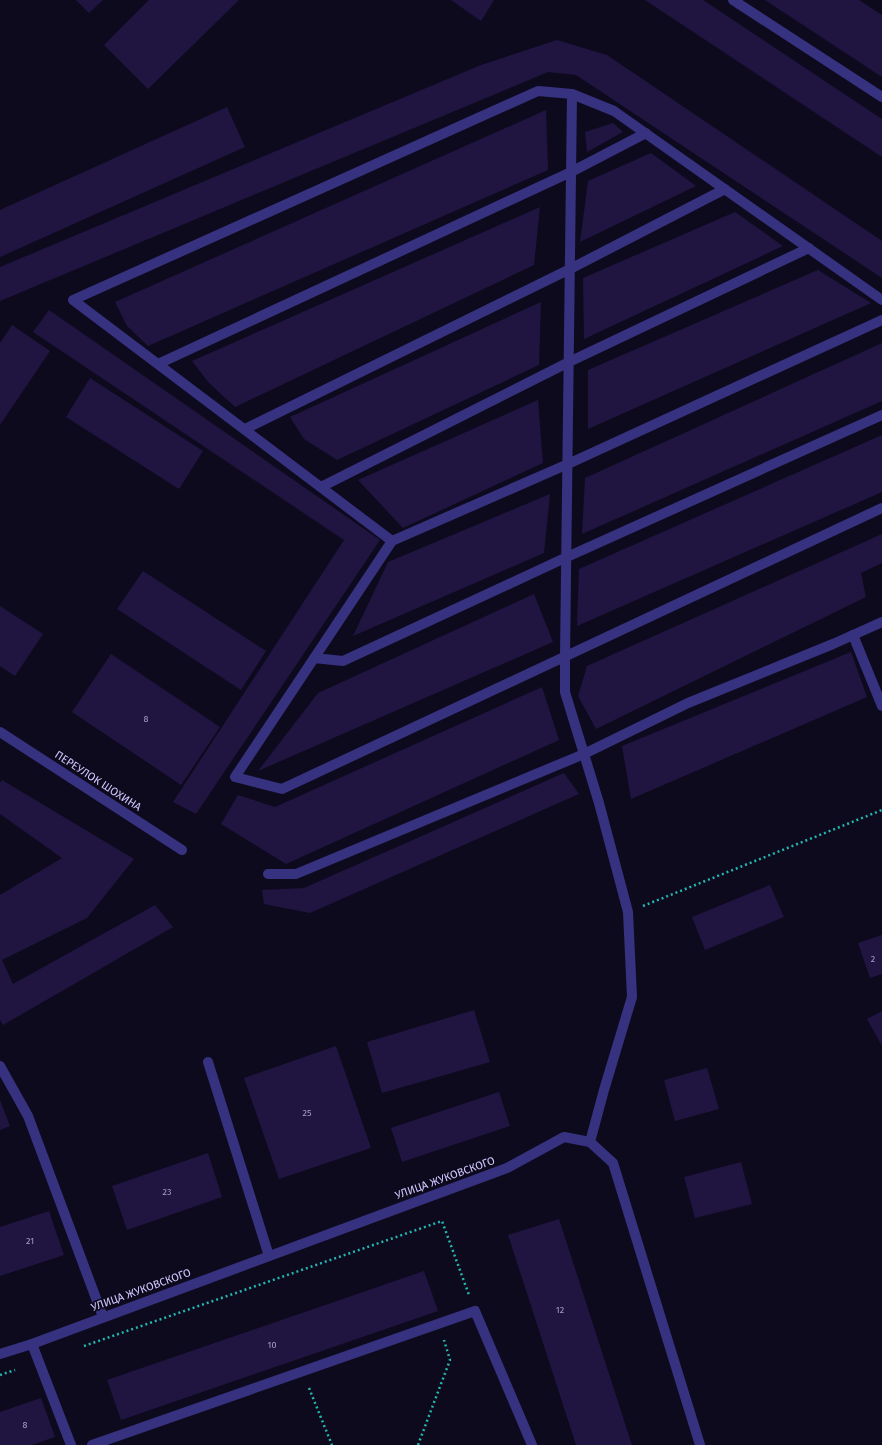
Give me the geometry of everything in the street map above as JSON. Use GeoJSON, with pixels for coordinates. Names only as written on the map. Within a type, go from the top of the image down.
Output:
{"type":"FeatureCollection","features":[{"type":"Feature","properties":{"kind":"street"},"geometry":{"type":"LineString","coordinates":[[733,0],[882,97]]}},
{"type":"Feature","properties":{"kind":"street"},"geometry":{"type":"LineString","coordinates":[[392,541],[73,300],[538,91],[572,94],[614,111],[882,300]]}},
{"type":"Feature","properties":{"kind":"street"},"geometry":{"type":"LineString","coordinates":[[572,94],[565,692],[601,810],[628,912],[632,997],[590,1142],[613,1163],[700,1445]]}},
{"type":"Feature","properties":{"kind":"street"},"geometry":{"type":"LineString","coordinates":[[158,364],[571,172],[646,133]]}},
{"type":"Feature","properties":{"kind":"street"},"geometry":{"type":"LineString","coordinates":[[245,429],[570,269],[725,189]]}},
{"type":"Feature","properties":{"kind":"street"},"geometry":{"type":"LineString","coordinates":[[321,487],[569,362],[808,248]]}},
{"type":"Feature","properties":{"kind":"street"},"geometry":{"type":"LineString","coordinates":[[882,320],[568,464],[392,541],[235,777],[282,789],[882,508]]}},
{"type":"Feature","properties":{"kind":"street"},"geometry":{"type":"LineString","coordinates":[[314,658],[343,661],[567,557],[882,415]]}},
{"type":"Feature","properties":{"kind":"street"},"geometry":{"type":"LineString","coordinates":[[268,874],[296,874],[584,754],[688,703],[882,622]]}},
{"type":"Feature","properties":{"kind":"street"},"geometry":{"type":"LineString","coordinates":[[852,635],[882,706]]}},
{"type":"Feature","properties":{"kind":"street","name":"ПЕРЕУЛОК ШОХИНА"},"geometry":{"type":"LineString","coordinates":[[0,732],[182,850]]}},
{"type":"Feature","properties":{"kind":"street"},"geometry":{"type":"LineString","coordinates":[[208,1062],[269,1256]]}},
{"type":"Feature","properties":{"kind":"street"},"geometry":{"type":"LineString","coordinates":[[0,1066],[28,1116],[103,1317]]}},
{"type":"Feature","properties":{"kind":"street","name":"УЛИЦА ЖУКОВСКОГО"},"geometry":{"type":"LineString","coordinates":[[0,1354],[32,1344],[507,1168],[564,1137],[590,1142]]}},
{"type":"Feature","properties":{"kind":"street"},"geometry":{"type":"LineString","coordinates":[[92,1445],[475,1311],[532,1445]]}},
{"type":"Feature","properties":{"kind":"street"},"geometry":{"type":"LineString","coordinates":[[32,1344],[71,1445]]}},
{"type":"Feature","properties":{"kind":"path"},"geometry":{"type":"LineString","coordinates":[[628,912],[882,810]]}},
{"type":"Feature","properties":{"kind":"path"},"geometry":{"type":"LineString","coordinates":[[84,1346],[442,1221],[475,1311]]}},
{"type":"Feature","properties":{"kind":"path"},"geometry":{"type":"LineString","coordinates":[[418,1445],[450,1360],[439,1324]]}},
{"type":"Feature","properties":{"kind":"path"},"geometry":{"type":"LineString","coordinates":[[0,1375],[39,1361]]}},
{"type":"Feature","properties":{"kind":"path"},"geometry":{"type":"LineString","coordinates":[[303,1372],[332,1445]]}},
{"type":"Feature","properties":{"kind":"building"},"geometry":{"type":"Polygon","coordinates":[[[76,0],[103,0],[89,13],[76,0]]]}},
{"type":"Feature","properties":{"kind":"building"},"geometry":{"type":"Polygon","coordinates":[[[149,0],[239,0],[148,89],[104,45],[149,0]]]}},
{"type":"Feature","properties":{"kind":"building"},"geometry":{"type":"Polygon","coordinates":[[[451,0],[494,0],[481,21],[451,0]]]}},
{"type":"Feature","properties":{"kind":"building"},"geometry":{"type":"Polygon","coordinates":[[[645,0],[703,0],[882,119],[882,157],[645,0]]]}},
{"type":"Feature","properties":{"kind":"building"},"geometry":{"type":"Polygon","coordinates":[[[765,0],[859,0],[882,15],[882,77],[765,0]]]}},
{"type":"Feature","properties":{"kind":"building"},"geometry":{"type":"Polygon","coordinates":[[[557,40],[607,55],[882,241],[882,278],[576,75],[548,72],[0,301],[0,267],[481,65],[557,40]]]}},
{"type":"Feature","properties":{"kind":"building"},"geometry":{"type":"Polygon","coordinates":[[[227,107],[245,147],[0,257],[0,210],[227,107]]]}},
{"type":"Feature","properties":{"kind":"building"},"geometry":{"type":"Polygon","coordinates":[[[546,110],[548,170],[148,346],[127,326],[115,302],[546,110]]]}},
{"type":"Feature","properties":{"kind":"building"},"geometry":{"type":"Polygon","coordinates":[[[613,123],[623,132],[587,152],[585,132],[613,123]]]}},
{"type":"Feature","properties":{"kind":"building"},"geometry":{"type":"Polygon","coordinates":[[[651,153],[696,186],[580,242],[588,181],[651,153]]]}},
{"type":"Feature","properties":{"kind":"building"},"geometry":{"type":"Polygon","coordinates":[[[540,207],[534,265],[235,407],[209,383],[192,361],[540,207]]]}},
{"type":"Feature","properties":{"kind":"building"},"geometry":{"type":"Polygon","coordinates":[[[735,212],[783,246],[584,339],[583,278],[735,212]]]}},
{"type":"Feature","properties":{"kind":"building"},"geometry":{"type":"Polygon","coordinates":[[[818,270],[871,303],[588,429],[588,370],[818,270]]]}},
{"type":"Feature","properties":{"kind":"building"},"geometry":{"type":"Polygon","coordinates":[[[541,302],[539,365],[337,460],[304,439],[290,417],[541,302]]]}},
{"type":"Feature","properties":{"kind":"building"},"geometry":{"type":"Polygon","coordinates":[[[49,310],[380,540],[196,814],[173,802],[344,540],[33,332],[49,310]]]}},
{"type":"Feature","properties":{"kind":"building"},"geometry":{"type":"Polygon","coordinates":[[[12,325],[50,351],[0,425],[0,343],[12,325]]]}},
{"type":"Feature","properties":{"kind":"building"},"geometry":{"type":"Polygon","coordinates":[[[882,343],[882,401],[582,534],[585,478],[882,343]]]}},
{"type":"Feature","properties":{"kind":"building"},"geometry":{"type":"Polygon","coordinates":[[[90,378],[203,451],[179,489],[66,417],[90,378]]]}},
{"type":"Feature","properties":{"kind":"building"},"geometry":{"type":"Polygon","coordinates":[[[538,400],[543,463],[403,528],[358,480],[538,400]]]}},
{"type":"Feature","properties":{"kind":"building"},"geometry":{"type":"Polygon","coordinates":[[[882,435],[882,492],[577,626],[579,569],[882,435]]]}},
{"type":"Feature","properties":{"kind":"building"},"geometry":{"type":"Polygon","coordinates":[[[550,494],[544,553],[353,636],[388,562],[550,494]]]}},
{"type":"Feature","properties":{"kind":"building"},"geometry":{"type":"Polygon","coordinates":[[[882,534],[882,563],[861,573],[866,597],[596,729],[578,696],[587,666],[882,534]]]}},
{"type":"Feature","properties":{"kind":"building"},"geometry":{"type":"Polygon","coordinates":[[[143,571],[266,651],[241,690],[117,609],[143,571]]]}},
{"type":"Feature","properties":{"kind":"building"},"geometry":{"type":"Polygon","coordinates":[[[534,594],[553,642],[258,771],[318,693],[534,594]]]}},
{"type":"Feature","properties":{"kind":"building"},"geometry":{"type":"Polygon","coordinates":[[[0,606],[43,634],[15,676],[0,666],[0,606]]]}},
{"type":"Feature","properties":{"kind":"building"},"geometry":{"type":"Polygon","coordinates":[[[851,652],[867,697],[631,799],[622,746],[851,652]]]}},
{"type":"Feature","properties":{"kind":"building"},"geometry":{"type":"Polygon","coordinates":[[[111,654],[220,727],[181,785],[72,712],[111,654]]]}},
{"type":"Feature","properties":{"kind":"building"},"geometry":{"type":"Polygon","coordinates":[[[542,687],[559,740],[286,864],[221,824],[238,795],[275,807],[542,687]]]}},
{"type":"Feature","properties":{"kind":"building"},"geometry":{"type":"Polygon","coordinates":[[[564,773],[579,794],[310,913],[264,904],[262,890],[304,888],[564,773]]]}},
{"type":"Feature","properties":{"kind":"building"},"geometry":{"type":"Polygon","coordinates":[[[2,780],[134,859],[87,918],[2,960],[13,984],[155,905],[173,927],[3,1025],[0,1020],[0,895],[62,858],[0,814],[0,783],[2,780]]]}},
{"type":"Feature","properties":{"kind":"building"},"geometry":{"type":"Polygon","coordinates":[[[770,885],[784,917],[705,950],[692,917],[770,885]]]}},
{"type":"Feature","properties":{"kind":"building"},"geometry":{"type":"Polygon","coordinates":[[[882,935],[882,974],[870,978],[858,943],[882,935]]]}},
{"type":"Feature","properties":{"kind":"building"},"geometry":{"type":"Polygon","coordinates":[[[474,1010],[490,1062],[382,1093],[367,1042],[474,1010]]]}},
{"type":"Feature","properties":{"kind":"building"},"geometry":{"type":"Polygon","coordinates":[[[882,1011],[882,1046],[867,1019],[882,1011]]]}},
{"type":"Feature","properties":{"kind":"building"},"geometry":{"type":"Polygon","coordinates":[[[336,1046],[371,1148],[279,1179],[244,1078],[336,1046]]]}},
{"type":"Feature","properties":{"kind":"building"},"geometry":{"type":"Polygon","coordinates":[[[707,1068],[719,1109],[675,1121],[664,1080],[707,1068]]]}},
{"type":"Feature","properties":{"kind":"building"},"geometry":{"type":"Polygon","coordinates":[[[499,1092],[510,1126],[402,1162],[391,1128],[499,1092]]]}},
{"type":"Feature","properties":{"kind":"building"},"geometry":{"type":"Polygon","coordinates":[[[0,1100],[10,1126],[0,1130],[0,1100]]]}},
{"type":"Feature","properties":{"kind":"building"},"geometry":{"type":"Polygon","coordinates":[[[208,1153],[222,1197],[127,1230],[112,1186],[208,1153]]]}},
{"type":"Feature","properties":{"kind":"building"},"geometry":{"type":"Polygon","coordinates":[[[741,1162],[752,1204],[695,1218],[684,1177],[741,1162]]]}},
{"type":"Feature","properties":{"kind":"building"},"geometry":{"type":"Polygon","coordinates":[[[49,1211],[64,1255],[0,1276],[0,1227],[49,1211]]]}},
{"type":"Feature","properties":{"kind":"building"},"geometry":{"type":"Polygon","coordinates":[[[559,1219],[632,1445],[576,1445],[508,1235],[559,1219]]]}},
{"type":"Feature","properties":{"kind":"building"},"geometry":{"type":"Polygon","coordinates":[[[424,1271],[438,1311],[121,1420],[107,1380],[424,1271]]]}},
{"type":"Feature","properties":{"kind":"building"},"geometry":{"type":"Polygon","coordinates":[[[41,1398],[55,1437],[32,1445],[0,1445],[0,1412],[41,1398]]]}}]}
